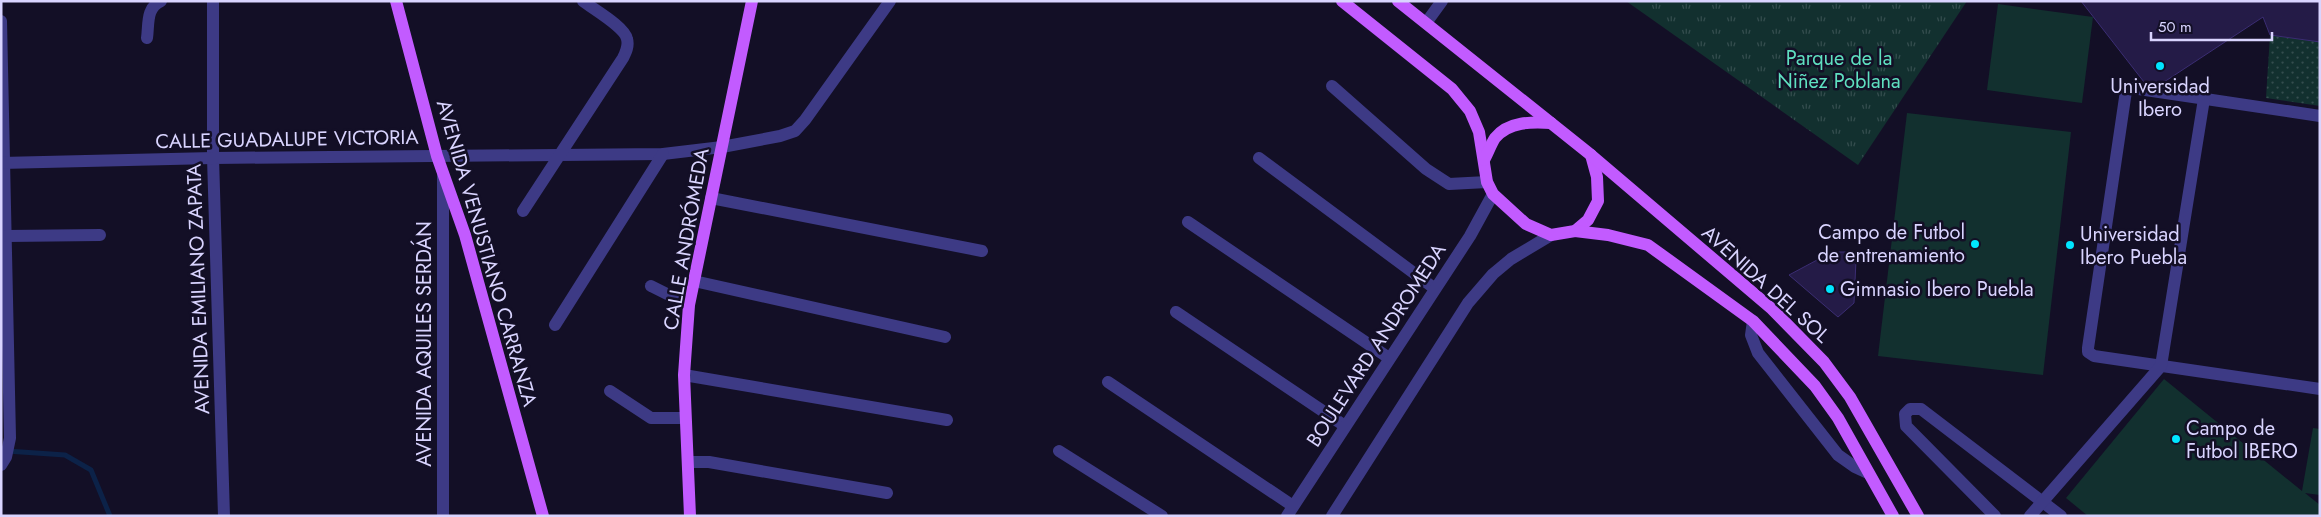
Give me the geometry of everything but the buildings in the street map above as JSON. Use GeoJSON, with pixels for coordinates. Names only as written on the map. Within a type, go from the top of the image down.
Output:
{"type":"FeatureCollection","features":[{"type":"Feature","properties":{"kind":"main road","name":"CALLE ANDRÓMEDA"},"geometry":{"type":"LineString","coordinates":[[690,516],[684,375],[690,305],[752,1]]}},
{"type":"Feature","properties":{"kind":"main road"},"geometry":{"type":"LineString","coordinates":[[1342,1],[1452,89],[1470,111],[1478,132],[1487,182],[1493,194],[1526,224],[1551,235],[1575,231],[1588,220],[1598,200],[1597,177],[1591,155],[1398,1]]}},
{"type":"Feature","properties":{"kind":"main road","name":"AVENIDA VENUSTIANO CARRANZA"},"geometry":{"type":"LineString","coordinates":[[400,4],[437,156],[465,235],[543,516]]}},
{"type":"Feature","properties":{"kind":"main road"},"geometry":{"type":"LineString","coordinates":[[1484,160],[1495,138],[1512,126],[1533,122],[1551,123]]}},
{"type":"Feature","properties":{"kind":"main road","name":"AVENIDA DEL SOL"},"geometry":{"type":"LineString","coordinates":[[1591,155],[1772,308],[1824,362],[1850,397],[1918,516]]}},
{"type":"Feature","properties":{"kind":"main road","name":"AVENIDA DEL SOL"},"geometry":{"type":"LineString","coordinates":[[1575,231],[1608,235],[1648,245],[1753,321],[1815,386],[1838,418],[1893,516]]}},
{"type":"Feature","properties":{"kind":"street"},"geometry":{"type":"LineString","coordinates":[[147,38],[150,11],[154,4],[161,1]]}},
{"type":"Feature","properties":{"kind":"street","name":"AVENIDA EMILIANO ZAPATA"},"geometry":{"type":"LineString","coordinates":[[213,1],[213,158],[224,516]]}},
{"type":"Feature","properties":{"kind":"street"},"geometry":{"type":"LineString","coordinates":[[523,211],[623,58],[627,48],[627,37],[623,30],[583,1]]}},
{"type":"Feature","properties":{"kind":"street","name":"CALLE GUADALUPE VICTORIA"},"geometry":{"type":"LineString","coordinates":[[3,163],[213,158],[664,154],[722,147],[795,131],[805,120],[890,1]]}},
{"type":"Feature","properties":{"kind":"street"},"geometry":{"type":"LineString","coordinates":[[1426,23],[1442,1]]}},
{"type":"Feature","properties":{"kind":"street"},"geometry":{"type":"LineString","coordinates":[[1,22],[10,438],[4,461]]}},
{"type":"Feature","properties":{"kind":"street"},"geometry":{"type":"LineString","coordinates":[[1332,86],[1426,169],[1449,184],[1487,182]]}},
{"type":"Feature","properties":{"kind":"street"},"geometry":{"type":"LineString","coordinates":[[2320,116],[2129,88],[2124,94],[2088,348],[2090,355],[2094,356],[2320,389]]}},
{"type":"Feature","properties":{"kind":"street"},"geometry":{"type":"LineString","coordinates":[[2030,516],[2161,366],[2204,99]]}},
{"type":"Feature","properties":{"kind":"street"},"geometry":{"type":"LineString","coordinates":[[555,326],[664,154]]}},
{"type":"Feature","properties":{"kind":"street"},"geometry":{"type":"LineString","coordinates":[[1259,158],[1434,288]]}},
{"type":"Feature","properties":{"kind":"street","name":"AVENIDA AQUILES SERDÁN"},"geometry":{"type":"LineString","coordinates":[[443,173],[443,516]]}},
{"type":"Feature","properties":{"kind":"street","name":"BOULEVARD ANDROMEDA"},"geometry":{"type":"LineString","coordinates":[[1290,511],[1434,288],[1470,236],[1493,194]]}},
{"type":"Feature","properties":{"kind":"street"},"geometry":{"type":"LineString","coordinates":[[711,198],[982,251]]}},
{"type":"Feature","properties":{"kind":"street"},"geometry":{"type":"LineString","coordinates":[[1188,222],[1389,358]]}},
{"type":"Feature","properties":{"kind":"street"},"geometry":{"type":"LineString","coordinates":[[6,236],[100,235]]}},
{"type":"Feature","properties":{"kind":"street"},"geometry":{"type":"LineString","coordinates":[[1332,516],[1468,303],[1493,274],[1511,259],[1551,235]]}},
{"type":"Feature","properties":{"kind":"street"},"geometry":{"type":"LineString","coordinates":[[694,281],[945,337]]}},
{"type":"Feature","properties":{"kind":"street"},"geometry":{"type":"LineString","coordinates":[[651,286],[690,305]]}},
{"type":"Feature","properties":{"kind":"street"},"geometry":{"type":"LineString","coordinates":[[1176,312],[1345,426]]}},
{"type":"Feature","properties":{"kind":"street"},"geometry":{"type":"LineString","coordinates":[[1753,321],[1751,335],[1758,353],[1838,455],[1855,467],[1868,473]]}},
{"type":"Feature","properties":{"kind":"street"},"geometry":{"type":"LineString","coordinates":[[684,375],[947,420]]}},
{"type":"Feature","properties":{"kind":"street"},"geometry":{"type":"LineString","coordinates":[[1108,382],[1290,511]]}},
{"type":"Feature","properties":{"kind":"street"},"geometry":{"type":"LineString","coordinates":[[610,391],[651,418],[685,418]]}},
{"type":"Feature","properties":{"kind":"street"},"geometry":{"type":"LineString","coordinates":[[1995,516],[1906,426],[1905,414],[1910,409],[1921,409],[2044,501],[2061,516]]}},
{"type":"Feature","properties":{"kind":"street"},"geometry":{"type":"LineString","coordinates":[[1059,451],[1162,516]]}},
{"type":"Feature","properties":{"kind":"street"},"geometry":{"type":"LineString","coordinates":[[688,462],[709,462],[888,492]]}},
{"type":"Feature","properties":{"kind":"green space","name":"Parque de la Niñez Poblana"},"geometry":{"type":"Polygon","coordinates":[[[1626,1],[1967,1],[1858,165],[1626,1]]]}},
{"type":"Feature","properties":{"kind":"green space"},"geometry":{"type":"Polygon","coordinates":[[[1998,4],[2093,17],[2082,103],[1987,90],[1998,4]]]}},
{"type":"Feature","properties":{"kind":"green space"},"geometry":{"type":"Polygon","coordinates":[[[2270,35],[2320,42],[2320,106],[2266,98],[2270,35]]]}},
{"type":"Feature","properties":{"kind":"green space","name":"Campo de Futbol de entrenamiento"},"geometry":{"type":"Polygon","coordinates":[[[1907,113],[2071,132],[2043,375],[1878,356],[1907,113]]]}},
{"type":"Feature","properties":{"kind":"green space","name":"Campo de Futbol IBERO"},"geometry":{"type":"Polygon","coordinates":[[[2164,379],[2302,491],[2313,428],[2320,429],[2320,495],[2305,493],[2320,505],[2320,516],[2088,516],[2066,498],[2164,379]]]}},
{"type":"Feature","properties":{"kind":"waterway"},"geometry":{"type":"LineString","coordinates":[[7,451],[65,455],[91,470],[110,516]]}},
{"type":"Feature","properties":{"kind":"place","name":"Universidad Ibero"},"geometry":{"type":"Point","coordinates":[2160,66]}},
{"type":"Feature","properties":{"kind":"place","name":"Campo de Futbol de entrenamiento"},"geometry":{"type":"Point","coordinates":[1975,244]}},
{"type":"Feature","properties":{"kind":"place","name":"Universidad Ibero Puebla"},"geometry":{"type":"Point","coordinates":[2070,245]}},
{"type":"Feature","properties":{"kind":"place","name":"Gimnasio Ibero Puebla"},"geometry":{"type":"Point","coordinates":[1830,289]}},
{"type":"Feature","properties":{"kind":"place","name":"Campo de Futbol IBERO"},"geometry":{"type":"Point","coordinates":[2176,439]}}]}
